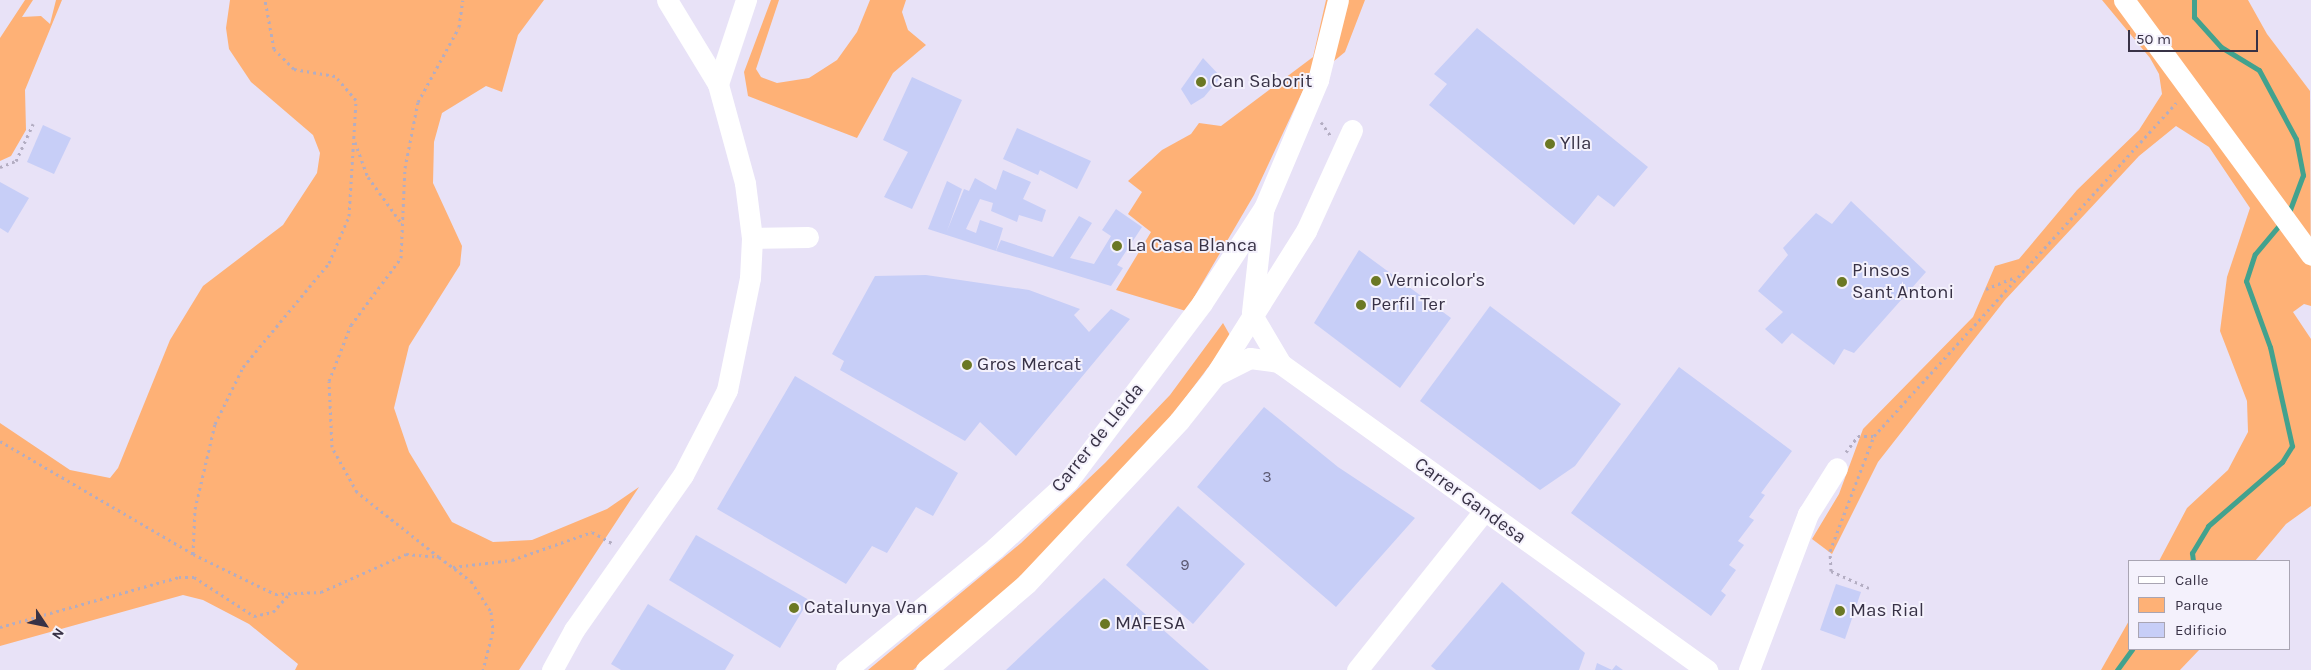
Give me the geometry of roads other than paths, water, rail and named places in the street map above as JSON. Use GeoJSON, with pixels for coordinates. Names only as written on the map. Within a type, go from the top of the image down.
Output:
{"type":"FeatureCollection","features":[{"type":"Feature","properties":{"kind":"street"},"geometry":{"type":"LineString","coordinates":[[552,670],[620,543],[683,475],[726,390],[750,278],[752,238],[746,183],[718,84],[667,0]]}},
{"type":"Feature","properties":{"kind":"street"},"geometry":{"type":"LineString","coordinates":[[718,84],[746,0]]}},
{"type":"Feature","properties":{"kind":"street","name":"Carrer de Lleida"},"geometry":{"type":"LineString","coordinates":[[846,670],[995,548],[1068,481],[1202,303],[1264,208],[1309,105],[1338,0]]}},
{"type":"Feature","properties":{"kind":"street"},"geometry":{"type":"LineString","coordinates":[[2124,0],[2188,90],[2311,255]]}},
{"type":"Feature","properties":{"kind":"street","name":"Carrer de Lleida"},"geometry":{"type":"LineString","coordinates":[[926,670],[1027,583],[1142,466],[1214,376],[1306,231],[1352,130]]}},
{"type":"Feature","properties":{"kind":"street","name":"Carrer de Lleida"},"geometry":{"type":"LineString","coordinates":[[1252,315],[1264,208]]}},
{"type":"Feature","properties":{"kind":"street"},"geometry":{"type":"LineString","coordinates":[[752,238],[808,237]]}},
{"type":"Feature","properties":{"kind":"street","name":"Carrer Gandesa"},"geometry":{"type":"LineString","coordinates":[[1252,315],[1279,362],[1484,512],[1707,670]]}},
{"type":"Feature","properties":{"kind":"street"},"geometry":{"type":"LineString","coordinates":[[1214,376],[1250,358],[1279,362]]}},
{"type":"Feature","properties":{"kind":"street"},"geometry":{"type":"LineString","coordinates":[[1749,670],[1808,514],[1837,468]]}},
{"type":"Feature","properties":{"kind":"street"},"geometry":{"type":"LineString","coordinates":[[1357,670],[1484,512]]}},
{"type":"Feature","properties":{"kind":"waterway"},"geometry":{"type":"LineString","coordinates":[[2194,0],[2194,17],[2221,47],[2259,70],[2296,139],[2303,175],[2288,215]]}},
{"type":"Feature","properties":{"kind":"waterway"},"geometry":{"type":"LineString","coordinates":[[2193,560],[2192,553],[2208,526],[2282,462],[2292,446],[2270,347],[2246,281],[2255,254],[2281,223]]}},
{"type":"Feature","properties":{"kind":"waterway"},"geometry":{"type":"LineString","coordinates":[[2117,670],[2131,650]]}},
{"type":"Feature","properties":{"kind":"place","name":"Can Saborit"},"geometry":{"type":"Point","coordinates":[1201,82]}},
{"type":"Feature","properties":{"kind":"place","name":"Ylla"},"geometry":{"type":"Point","coordinates":[1550,144]}},
{"type":"Feature","properties":{"kind":"place","name":"La Casa Blanca"},"geometry":{"type":"Point","coordinates":[1117,246]}},
{"type":"Feature","properties":{"kind":"place","name":"Vernicolor's"},"geometry":{"type":"Point","coordinates":[1376,281]}},
{"type":"Feature","properties":{"kind":"place","name":"Pinsos Sant Antoni"},"geometry":{"type":"Point","coordinates":[1842,282]}},
{"type":"Feature","properties":{"kind":"place","name":"Perfil Ter"},"geometry":{"type":"Point","coordinates":[1361,305]}},
{"type":"Feature","properties":{"kind":"place","name":"Gros Mercat"},"geometry":{"type":"Point","coordinates":[967,365]}},
{"type":"Feature","properties":{"kind":"place","name":"Catalunya Van"},"geometry":{"type":"Point","coordinates":[794,608]}},
{"type":"Feature","properties":{"kind":"place","name":"Mas Rial"},"geometry":{"type":"Point","coordinates":[1840,611]}},
{"type":"Feature","properties":{"kind":"place","name":"MAFESA"},"geometry":{"type":"Point","coordinates":[1105,624]}}]}
